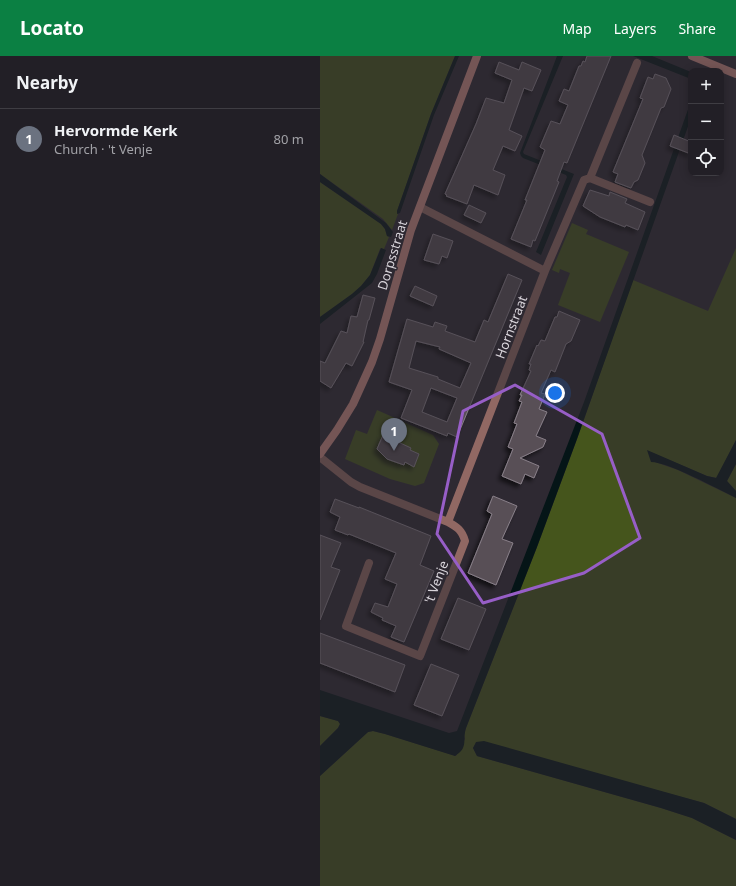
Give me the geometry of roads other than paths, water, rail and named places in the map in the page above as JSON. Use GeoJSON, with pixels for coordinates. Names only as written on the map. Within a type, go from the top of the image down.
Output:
{"type":"FeatureCollection","features":[{"type":"Feature","properties":{"kind":"street","name":"Dorpsstraat"},"geometry":{"type":"LineString","coordinates":[[320,456],[353,404],[372,362],[380,340],[406,246],[477,56]]}},
{"type":"Feature","properties":{"kind":"street"},"geometry":{"type":"LineString","coordinates":[[692,56],[736,74]]}},
{"type":"Feature","properties":{"kind":"street","name":"Hornstraat"},"geometry":{"type":"LineString","coordinates":[[448,522],[545,272],[584,180],[590,178],[636,63]]}},
{"type":"Feature","properties":{"kind":"street"},"geometry":{"type":"LineString","coordinates":[[590,178],[650,202]]}},
{"type":"Feature","properties":{"kind":"street"},"geometry":{"type":"LineString","coordinates":[[420,207],[545,272]]}},
{"type":"Feature","properties":{"kind":"street","name":"'t Venje"},"geometry":{"type":"LineString","coordinates":[[320,456],[351,482],[360,487],[448,522],[458,527],[463,534],[465,541],[420,656],[346,626],[369,563]]}},
{"type":"Feature","properties":{"kind":"place","name":"Hervormde Kerk"},"geometry":{"type":"Point","coordinates":[394,451]}}]}
